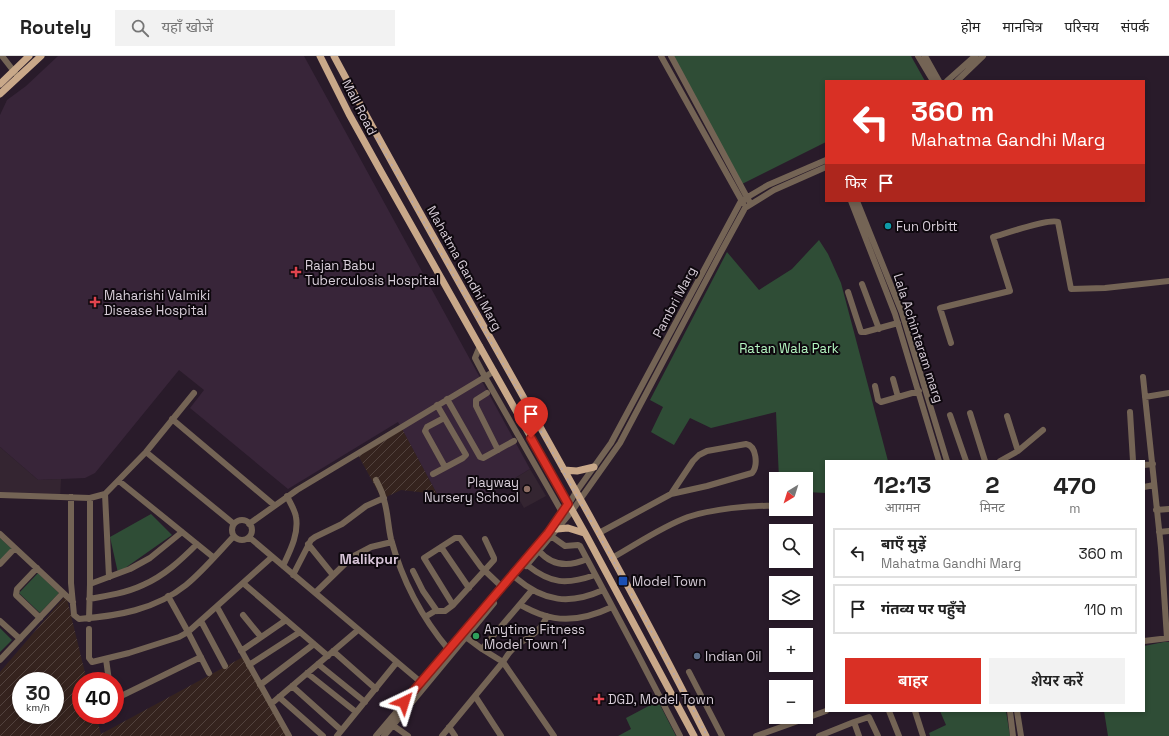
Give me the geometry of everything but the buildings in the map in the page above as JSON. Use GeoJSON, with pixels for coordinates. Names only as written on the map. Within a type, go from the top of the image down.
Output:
{"type":"FeatureCollection","features":[{"type":"Feature","properties":{"kind":"main road"},"geometry":{"type":"LineString","coordinates":[[0,94],[29,56]]}},
{"type":"Feature","properties":{"kind":"main road"},"geometry":{"type":"LineString","coordinates":[[0,84],[41,56]]}},
{"type":"Feature","properties":{"kind":"main road","name":"Mall Road"},"geometry":{"type":"LineString","coordinates":[[320,56],[349,114],[379,168]]}},
{"type":"Feature","properties":{"kind":"main road","name":"Mahatma Gandhi Marg"},"geometry":{"type":"LineString","coordinates":[[334,56],[392,164],[581,499]]}},
{"type":"Feature","properties":{"kind":"main road"},"geometry":{"type":"LineString","coordinates":[[330,76],[341,69]]}},
{"type":"Feature","properties":{"kind":"main road","name":"Mahatma Gandhi Marg"},"geometry":{"type":"LineString","coordinates":[[379,168],[585,534],[694,736]]}},
{"type":"Feature","properties":{"kind":"main road"},"geometry":{"type":"LineString","coordinates":[[564,470],[577,471],[594,467]]}},
{"type":"Feature","properties":{"kind":"main road"},"geometry":{"type":"LineString","coordinates":[[581,499],[706,736]]}},
{"type":"Feature","properties":{"kind":"main road"},"geometry":{"type":"LineString","coordinates":[[557,529],[568,528],[585,534]]}},
{"type":"Feature","properties":{"kind":"street"},"geometry":{"type":"LineString","coordinates":[[2,56],[16,74]]}},
{"type":"Feature","properties":{"kind":"street"},"geometry":{"type":"LineString","coordinates":[[661,56],[748,206],[774,190],[825,167]]}},
{"type":"Feature","properties":{"kind":"street"},"geometry":{"type":"LineString","coordinates":[[671,56],[744,199]]}},
{"type":"Feature","properties":{"kind":"street"},"geometry":{"type":"LineString","coordinates":[[918,56],[932,80]]}},
{"type":"Feature","properties":{"kind":"street"},"geometry":{"type":"LineString","coordinates":[[925,56],[938,80]]}},
{"type":"Feature","properties":{"kind":"street"},"geometry":{"type":"LineString","coordinates":[[948,80],[975,56]]}},
{"type":"Feature","properties":{"kind":"street"},"geometry":{"type":"LineString","coordinates":[[958,80],[983,56]]}},
{"type":"Feature","properties":{"kind":"street"},"geometry":{"type":"LineString","coordinates":[[744,199],[768,185],[825,160]]}},
{"type":"Feature","properties":{"kind":"street","name":"Pambri Marg"},"geometry":{"type":"LineString","coordinates":[[570,508],[581,499],[620,443],[671,338],[744,199]]}},
{"type":"Feature","properties":{"kind":"street","name":"Lala Achintaram marg"},"geometry":{"type":"LineString","coordinates":[[851,202],[898,323],[939,460]]}},
{"type":"Feature","properties":{"kind":"street","name":"Lala Achintaram marg"},"geometry":{"type":"LineString","coordinates":[[857,202],[902,313],[947,460]]}},
{"type":"Feature","properties":{"kind":"street","name":"Pambri Marg"},"geometry":{"type":"LineString","coordinates":[[570,508],[576,492],[611,443],[748,206]]}},
{"type":"Feature","properties":{"kind":"street"},"geometry":{"type":"LineString","coordinates":[[951,343],[940,308],[1010,291],[993,237],[1052,221],[1058,222],[1071,289],[1105,288],[1169,281]]}},
{"type":"Feature","properties":{"kind":"street"},"geometry":{"type":"LineString","coordinates":[[862,284],[879,329]]}},
{"type":"Feature","properties":{"kind":"street"},"geometry":{"type":"LineString","coordinates":[[848,292],[861,332],[879,329],[898,323]]}},
{"type":"Feature","properties":{"kind":"street"},"geometry":{"type":"LineString","coordinates":[[480,346],[475,358],[563,514]]}},
{"type":"Feature","properties":{"kind":"street"},"geometry":{"type":"LineString","coordinates":[[250,524],[287,496],[494,371]]}},
{"type":"Feature","properties":{"kind":"street"},"geometry":{"type":"LineString","coordinates":[[1143,377],[1161,548],[1168,638],[1145,641]]}},
{"type":"Feature","properties":{"kind":"street"},"geometry":{"type":"LineString","coordinates":[[893,379],[898,398]]}},
{"type":"Feature","properties":{"kind":"street"},"geometry":{"type":"LineString","coordinates":[[875,386],[878,400],[881,402],[919,391]]}},
{"type":"Feature","properties":{"kind":"street"},"geometry":{"type":"LineString","coordinates":[[0,495],[90,498],[105,494],[146,452],[194,393]]}},
{"type":"Feature","properties":{"kind":"street"},"geometry":{"type":"LineString","coordinates":[[487,393],[478,398],[476,403],[498,450]]}},
{"type":"Feature","properties":{"kind":"street"},"geometry":{"type":"LineString","coordinates":[[1145,397],[1169,393]]}},
{"type":"Feature","properties":{"kind":"street"},"geometry":{"type":"LineString","coordinates":[[447,399],[480,457],[483,458],[514,440]]}},
{"type":"Feature","properties":{"kind":"street"},"geometry":{"type":"LineString","coordinates":[[433,474],[466,455],[437,406]]}},
{"type":"Feature","properties":{"kind":"street"},"geometry":{"type":"LineString","coordinates":[[1130,412],[1133,460]]}},
{"type":"Feature","properties":{"kind":"street"},"geometry":{"type":"LineString","coordinates":[[970,413],[985,460]]}},
{"type":"Feature","properties":{"kind":"street"},"geometry":{"type":"LineString","coordinates":[[950,415],[966,460]]}},
{"type":"Feature","properties":{"kind":"street"},"geometry":{"type":"LineString","coordinates":[[1007,416],[1018,451]]}},
{"type":"Feature","properties":{"kind":"street"},"geometry":{"type":"LineString","coordinates":[[444,418],[426,427],[425,430],[446,467]]}},
{"type":"Feature","properties":{"kind":"street"},"geometry":{"type":"LineString","coordinates":[[172,420],[274,505]]}},
{"type":"Feature","properties":{"kind":"street"},"geometry":{"type":"LineString","coordinates":[[1002,460],[1018,451],[1043,430]]}},
{"type":"Feature","properties":{"kind":"street"},"geometry":{"type":"LineString","coordinates":[[599,533],[671,494],[707,486],[752,473],[755,468],[754,450],[752,446],[746,444],[707,451],[699,455],[693,461],[671,494]]}},
{"type":"Feature","properties":{"kind":"street"},"geometry":{"type":"LineString","coordinates":[[146,452],[234,524]]}},
{"type":"Feature","properties":{"kind":"street"},"geometry":{"type":"LineString","coordinates":[[1145,465],[1152,464]]}},
{"type":"Feature","properties":{"kind":"street"},"geometry":{"type":"LineString","coordinates":[[376,480],[384,498],[392,542],[406,584],[425,617],[440,640],[449,650]]}},
{"type":"Feature","properties":{"kind":"street"},"geometry":{"type":"LineString","coordinates":[[119,481],[213,557]]}},
{"type":"Feature","properties":{"kind":"street"},"geometry":{"type":"LineString","coordinates":[[1145,487],[1154,485]]}},
{"type":"Feature","properties":{"kind":"street"},"geometry":{"type":"LineString","coordinates":[[105,494],[109,577]]}},
{"type":"Feature","properties":{"kind":"street"},"geometry":{"type":"LineString","coordinates":[[283,566],[292,546],[297,525],[296,516],[287,496]]}},
{"type":"Feature","properties":{"kind":"street"},"geometry":{"type":"LineString","coordinates":[[70,497],[71,583],[74,615],[78,619],[89,619],[136,611],[168,596],[185,586],[234,536]]}},
{"type":"Feature","properties":{"kind":"street"},"geometry":{"type":"LineString","coordinates":[[89,619],[90,498]]}},
{"type":"Feature","properties":{"kind":"street"},"geometry":{"type":"LineString","coordinates":[[293,574],[308,544],[315,537],[342,524],[366,506],[384,498]]}},
{"type":"Feature","properties":{"kind":"street"},"geometry":{"type":"LineString","coordinates":[[612,558],[668,526],[689,517],[725,509],[769,506]]}},
{"type":"Feature","properties":{"kind":"street"},"geometry":{"type":"LineString","coordinates":[[423,685],[449,650],[563,514],[570,508]]}},
{"type":"Feature","properties":{"kind":"street"},"geometry":{"type":"LineString","coordinates":[[376,736],[390,723],[466,637],[557,529],[570,508]]}},
{"type":"Feature","properties":{"kind":"street"},"geometry":{"type":"LineString","coordinates":[[1156,510],[1169,509]]}},
{"type":"Feature","properties":{"kind":"street"},"geometry":{"type":"LineString","coordinates":[[242,520],[250,524],[251,533],[249,537],[242,540],[234,536],[232,532],[234,524],[237,521],[242,520]]}},
{"type":"Feature","properties":{"kind":"street"},"geometry":{"type":"LineString","coordinates":[[1159,532],[1169,531]]}},
{"type":"Feature","properties":{"kind":"street"},"geometry":{"type":"LineString","coordinates":[[90,584],[130,569],[150,558],[182,532]]}},
{"type":"Feature","properties":{"kind":"street"},"geometry":{"type":"LineString","coordinates":[[0,534],[73,602]]}},
{"type":"Feature","properties":{"kind":"street"},"geometry":{"type":"LineString","coordinates":[[578,545],[585,534]]}},
{"type":"Feature","properties":{"kind":"street"},"geometry":{"type":"LineString","coordinates":[[551,536],[565,546],[578,545]]}},
{"type":"Feature","properties":{"kind":"street"},"geometry":{"type":"LineString","coordinates":[[249,537],[423,685]]}},
{"type":"Feature","properties":{"kind":"street"},"geometry":{"type":"LineString","coordinates":[[453,605],[423,555],[442,547],[455,538],[460,538],[485,571],[502,587]]}},
{"type":"Feature","properties":{"kind":"street"},"geometry":{"type":"LineString","coordinates":[[425,617],[437,611],[442,612],[453,605],[485,571],[494,558],[485,538]]}},
{"type":"Feature","properties":{"kind":"street"},"geometry":{"type":"LineString","coordinates":[[315,593],[352,557],[371,547],[392,542]]}},
{"type":"Feature","properties":{"kind":"street"},"geometry":{"type":"LineString","coordinates":[[89,599],[122,593],[143,586],[175,566],[197,544]]}},
{"type":"Feature","properties":{"kind":"street"},"geometry":{"type":"LineString","coordinates":[[308,544],[333,575]]}},
{"type":"Feature","properties":{"kind":"street"},"geometry":{"type":"LineString","coordinates":[[578,545],[587,559],[680,736]]}},
{"type":"Feature","properties":{"kind":"street"},"geometry":{"type":"LineString","coordinates":[[442,547],[469,588]]}},
{"type":"Feature","properties":{"kind":"street"},"geometry":{"type":"LineString","coordinates":[[0,564],[15,548]]}},
{"type":"Feature","properties":{"kind":"street"},"geometry":{"type":"LineString","coordinates":[[1161,548],[1169,548]]}},
{"type":"Feature","properties":{"kind":"street"},"geometry":{"type":"LineString","coordinates":[[539,551],[549,560],[563,564],[578,563],[587,559]]}},
{"type":"Feature","properties":{"kind":"street"},"geometry":{"type":"LineString","coordinates":[[89,629],[90,661],[96,662],[179,636],[188,632],[201,621],[272,556]]}},
{"type":"Feature","properties":{"kind":"street"},"geometry":{"type":"LineString","coordinates":[[527,565],[537,573],[550,579],[563,581],[578,581],[595,575]]}},
{"type":"Feature","properties":{"kind":"street"},"geometry":{"type":"LineString","coordinates":[[37,568],[17,589],[16,595],[40,618]]}},
{"type":"Feature","properties":{"kind":"street"},"geometry":{"type":"LineString","coordinates":[[413,571],[423,591],[437,611]]}},
{"type":"Feature","properties":{"kind":"street"},"geometry":{"type":"LineString","coordinates":[[516,578],[532,590],[544,596],[556,599],[579,599],[591,596],[603,590]]}},
{"type":"Feature","properties":{"kind":"street"},"geometry":{"type":"LineString","coordinates":[[243,583],[328,656]]}},
{"type":"Feature","properties":{"kind":"street"},"geometry":{"type":"LineString","coordinates":[[482,649],[532,590]]}},
{"type":"Feature","properties":{"kind":"street"},"geometry":{"type":"LineString","coordinates":[[0,660],[63,593]]}},
{"type":"Feature","properties":{"kind":"street"},"geometry":{"type":"LineString","coordinates":[[168,596],[209,673]]}},
{"type":"Feature","properties":{"kind":"street"},"geometry":{"type":"LineString","coordinates":[[520,605],[543,616],[580,618],[612,607]]}},
{"type":"Feature","properties":{"kind":"street"},"geometry":{"type":"LineString","coordinates":[[217,607],[289,736]]}},
{"type":"Feature","properties":{"kind":"street"},"geometry":{"type":"LineString","coordinates":[[243,615],[261,637]]}},
{"type":"Feature","properties":{"kind":"street"},"geometry":{"type":"LineString","coordinates":[[442,736],[514,647],[536,633],[544,623],[547,616]]}},
{"type":"Feature","properties":{"kind":"street"},"geometry":{"type":"LineString","coordinates":[[241,651],[286,620]]}},
{"type":"Feature","properties":{"kind":"street"},"geometry":{"type":"LineString","coordinates":[[0,621],[20,639]]}},
{"type":"Feature","properties":{"kind":"street"},"geometry":{"type":"LineString","coordinates":[[201,621],[224,666]]}},
{"type":"Feature","properties":{"kind":"street"},"geometry":{"type":"LineString","coordinates":[[271,704],[358,630]]}},
{"type":"Feature","properties":{"kind":"street"},"geometry":{"type":"LineString","coordinates":[[249,666],[300,632]]}},
{"type":"Feature","properties":{"kind":"street"},"geometry":{"type":"LineString","coordinates":[[466,637],[503,662],[554,736]]}},
{"type":"Feature","properties":{"kind":"street"},"geometry":{"type":"LineString","coordinates":[[260,685],[314,644]]}},
{"type":"Feature","properties":{"kind":"street"},"geometry":{"type":"LineString","coordinates":[[333,651],[376,689]]}},
{"type":"Feature","properties":{"kind":"street"},"geometry":{"type":"LineString","coordinates":[[124,695],[201,657]]}},
{"type":"Feature","properties":{"kind":"street"},"geometry":{"type":"LineString","coordinates":[[106,659],[108,672]]}},
{"type":"Feature","properties":{"kind":"street"},"geometry":{"type":"LineString","coordinates":[[337,736],[397,662]]}},
{"type":"Feature","properties":{"kind":"street"},"geometry":{"type":"LineString","coordinates":[[318,664],[365,702]]}},
{"type":"Feature","properties":{"kind":"street"},"geometry":{"type":"LineString","coordinates":[[689,672],[722,736]]}},
{"type":"Feature","properties":{"kind":"street"},"geometry":{"type":"LineString","coordinates":[[307,673],[356,712]]}},
{"type":"Feature","properties":{"kind":"street"},"geometry":{"type":"LineString","coordinates":[[292,686],[341,730]]}},
{"type":"Feature","properties":{"kind":"street"},"geometry":{"type":"LineString","coordinates":[[475,696],[501,736]]}},
{"type":"Feature","properties":{"kind":"street"},"geometry":{"type":"LineString","coordinates":[[279,697],[322,736]]}},
{"type":"Feature","properties":{"kind":"street"},"geometry":{"type":"LineString","coordinates":[[756,736],[825,711]]}},
{"type":"Feature","properties":{"kind":"street"},"geometry":{"type":"LineString","coordinates":[[889,712],[899,736]]}},
{"type":"Feature","properties":{"kind":"street"},"geometry":{"type":"LineString","coordinates":[[915,712],[923,736]]}},
{"type":"Feature","properties":{"kind":"street"},"geometry":{"type":"LineString","coordinates":[[1010,712],[1013,736]]}},
{"type":"Feature","properties":{"kind":"street"},"geometry":{"type":"LineString","coordinates":[[1017,712],[1021,736]]}},
{"type":"Feature","properties":{"kind":"street"},"geometry":{"type":"LineString","coordinates":[[819,736],[869,717],[878,736]]}},
{"type":"Feature","properties":{"kind":"street"},"geometry":{"type":"LineString","coordinates":[[854,722],[859,736]]}},
{"type":"Feature","properties":{"kind":"street"},"geometry":{"type":"LineString","coordinates":[[384,736],[390,723]]}},
{"type":"Feature","properties":{"kind":"street"},"geometry":{"type":"LineString","coordinates":[[390,723],[408,736]]}},
{"type":"Feature","properties":{"kind":"street"},"geometry":{"type":"LineString","coordinates":[[449,726],[455,736]]}},
{"type":"Feature","properties":{"kind":"shaded area","name":"Rajan Babu Tuberculosis Hospital"},"geometry":{"type":"Polygon","coordinates":[[[58,56],[304,56],[530,469],[490,493],[437,494],[398,422],[288,489],[190,408],[204,390],[179,370],[95,473],[85,478],[38,480],[0,447],[0,115],[7,100],[26,86],[58,56]]]}},
{"type":"Feature","properties":{"kind":"shaded area"},"geometry":{"type":"Polygon","coordinates":[[[401,427],[437,494],[401,490],[382,499],[357,453],[401,427]]]}},
{"type":"Feature","properties":{"kind":"shaded area"},"geometry":{"type":"Polygon","coordinates":[[[0,447],[38,480],[61,479],[60,499],[0,497],[0,447]]]}},
{"type":"Feature","properties":{"kind":"shaded area","name":"Playway Nursery School"},"geometry":{"type":"Polygon","coordinates":[[[530,469],[546,496],[524,508],[509,482],[530,469]]]}},
{"type":"Feature","properties":{"kind":"shaded area"},"geometry":{"type":"Polygon","coordinates":[[[66,595],[85,672],[72,672],[72,724],[98,724],[101,734],[119,724],[124,724],[124,722],[243,657],[288,736],[0,736],[0,672],[66,595]]]}},
{"type":"Feature","properties":{"kind":"green space"},"geometry":{"type":"Polygon","coordinates":[[[671,56],[911,56],[924,80],[825,80],[825,142],[740,185],[671,56]]]}},
{"type":"Feature","properties":{"kind":"green space","name":"Ratan Wala Park"},"geometry":{"type":"Polygon","coordinates":[[[819,240],[828,254],[841,283],[888,460],[825,460],[825,493],[813,492],[813,472],[779,472],[776,412],[711,428],[690,418],[674,445],[651,432],[663,407],[650,400],[727,252],[759,290],[792,269],[819,240]]]}},
{"type":"Feature","properties":{"kind":"green space"},"geometry":{"type":"Polygon","coordinates":[[[151,514],[172,535],[118,573],[110,537],[151,514]]]}},
{"type":"Feature","properties":{"kind":"green space"},"geometry":{"type":"Polygon","coordinates":[[[0,538],[12,549],[0,561],[0,538]]]}},
{"type":"Feature","properties":{"kind":"green space"},"geometry":{"type":"Polygon","coordinates":[[[38,573],[59,593],[40,613],[19,593],[38,573]]]}},
{"type":"Feature","properties":{"kind":"green space"},"geometry":{"type":"Polygon","coordinates":[[[0,628],[12,640],[0,652],[0,628]]]}},
{"type":"Feature","properties":{"kind":"green space"},"geometry":{"type":"Polygon","coordinates":[[[1169,642],[1169,736],[1108,736],[1104,712],[1145,712],[1145,646],[1169,642]]]}},
{"type":"Feature","properties":{"kind":"green space"},"geometry":{"type":"Polygon","coordinates":[[[658,701],[676,736],[618,736],[631,729],[626,718],[658,701]]]}},
{"type":"Feature","properties":{"kind":"green space"},"geometry":{"type":"Polygon","coordinates":[[[940,712],[1006,712],[1010,736],[930,736],[929,733],[946,725],[940,712]]]}},
{"type":"Feature","properties":{"kind":"railway"},"geometry":{"type":"LineString","coordinates":[[365,117],[624,580],[707,736]]}},
{"type":"Feature","properties":{"kind":"place","name":"Fun Orbitt"},"geometry":{"type":"Point","coordinates":[888,226]}},
{"type":"Feature","properties":{"kind":"place","name":"Rajan Babu Tuberculosis Hospital"},"geometry":{"type":"Point","coordinates":[296,272]}},
{"type":"Feature","properties":{"kind":"place","name":"Maharishi Valmiki Disease Hospital"},"geometry":{"type":"Point","coordinates":[95,302]}},
{"type":"Feature","properties":{"kind":"place","name":"Playway Nursery School"},"geometry":{"type":"Point","coordinates":[527,489]}},
{"type":"Feature","properties":{"kind":"place","name":"Model Town"},"geometry":{"type":"Point","coordinates":[623,581]}},
{"type":"Feature","properties":{"kind":"place","name":"Anytime Fitness Model Town 1"},"geometry":{"type":"Point","coordinates":[476,636]}},
{"type":"Feature","properties":{"kind":"place","name":"Indian Oil"},"geometry":{"type":"Point","coordinates":[697,656]}},
{"type":"Feature","properties":{"kind":"place","name":"DGD, Model Town"},"geometry":{"type":"Point","coordinates":[599,699]}},
{"type":"Feature","properties":{"kind":"district","name":"Malikpur"},"geometry":{"type":"Point","coordinates":[369,559]}},
{"type":"Feature","properties":{"kind":"route"},"geometry":{"type":"LineString","coordinates":[[404,702],[559,520],[568,504],[531,438]]}}]}
